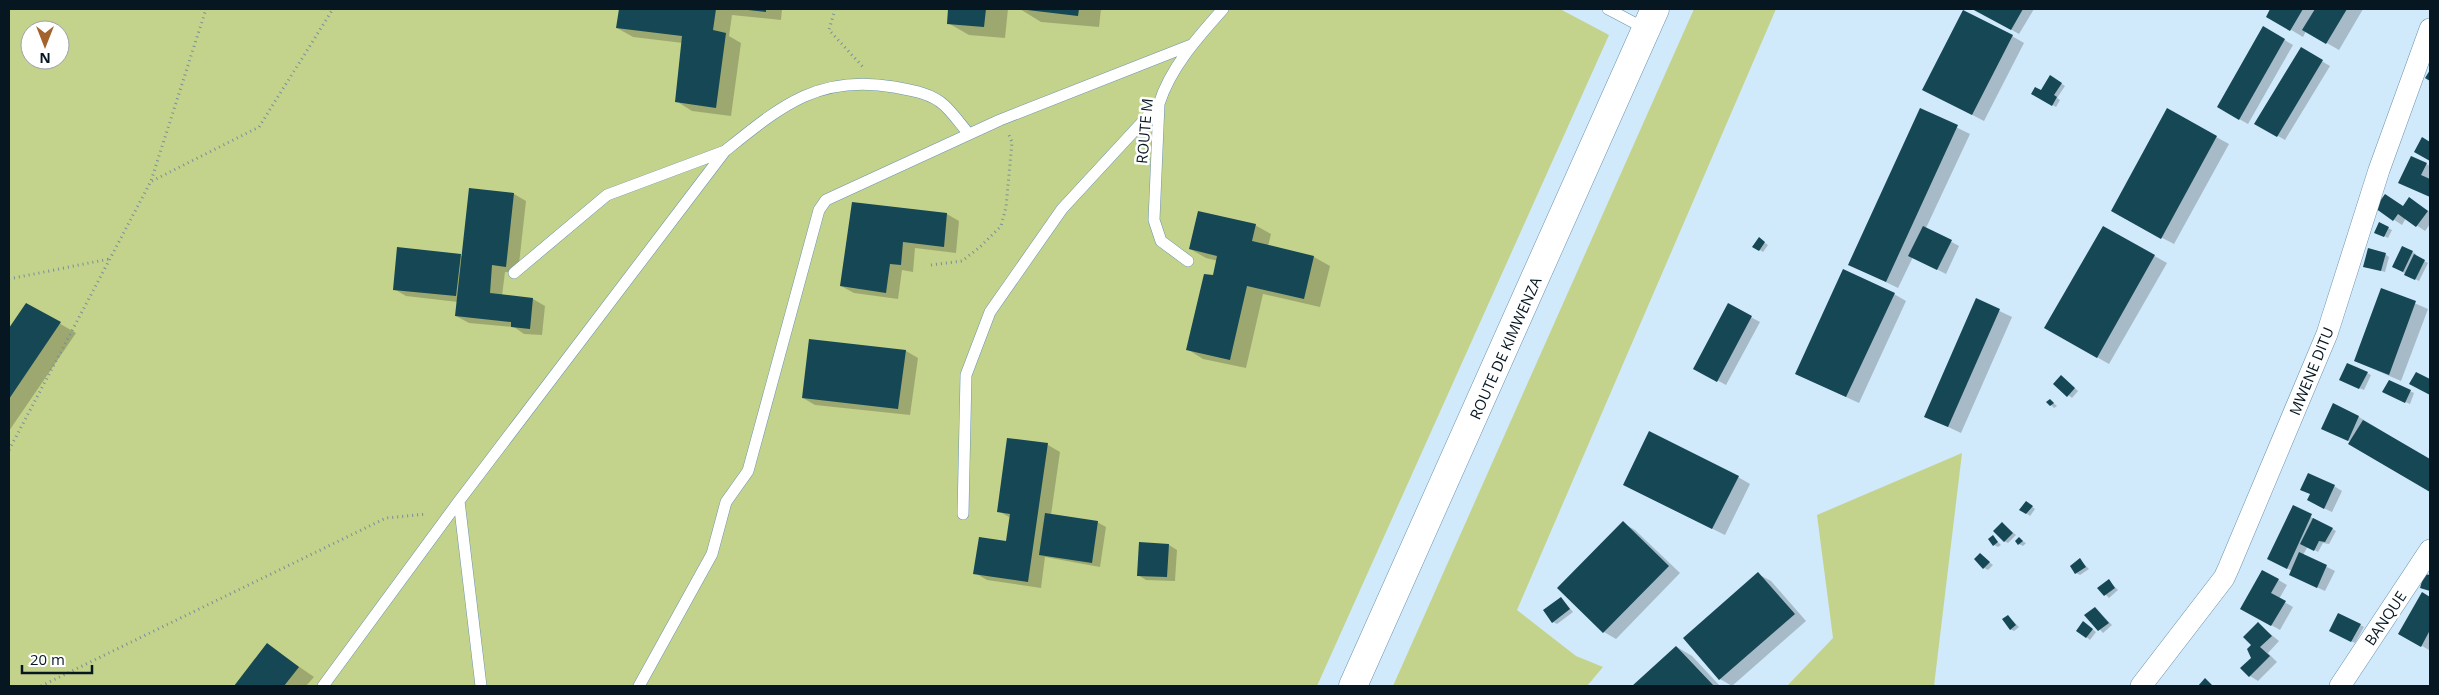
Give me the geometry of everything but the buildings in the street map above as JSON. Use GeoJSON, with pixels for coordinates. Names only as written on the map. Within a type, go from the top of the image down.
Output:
{"type":"FeatureCollection","features":[{"type":"Feature","properties":{"kind":"street","name":"ROUTE DE KIMWENZA"},"geometry":{"type":"LineString","coordinates":[[1353,686],[1650,19]]}},
{"type":"Feature","properties":{"kind":"street","name":"MWENE DITU"},"geometry":{"type":"LineString","coordinates":[[2141,686],[2224,578],[2229,567],[2327,334],[2379,170],[2430,30]]}},
{"type":"Feature","properties":{"kind":"street","name":"BANQUE"},"geometry":{"type":"LineString","coordinates":[[2340,686],[2430,550]]}},
{"type":"Feature","properties":{"kind":"lane","name":"ROUTE M"},"geometry":{"type":"LineString","coordinates":[[1188,261],[1161,241],[1154,220],[1159,104],[1163,92],[1191,45],[1223,9]]}},
{"type":"Feature","properties":{"kind":"lane"},"geometry":{"type":"LineString","coordinates":[[1608,9],[1650,19]]}},
{"type":"Feature","properties":{"kind":"lane"},"geometry":{"type":"LineString","coordinates":[[639,686],[712,554],[726,502],[748,471],[819,210],[826,200],[1000,120],[1191,45]]}},
{"type":"Feature","properties":{"kind":"lane"},"geometry":{"type":"LineString","coordinates":[[323,686],[459,501],[725,151],[769,116],[816,90],[841,85],[878,84],[911,90],[932,98],[943,104],[969,134]]}},
{"type":"Feature","properties":{"kind":"lane"},"geometry":{"type":"LineString","coordinates":[[963,514],[966,375],[990,312],[1062,209],[1159,104]]}},
{"type":"Feature","properties":{"kind":"lane"},"geometry":{"type":"LineString","coordinates":[[514,273],[607,195],[725,151]]}},
{"type":"Feature","properties":{"kind":"lane"},"geometry":{"type":"LineString","coordinates":[[459,501],[481,686]]}},
{"type":"Feature","properties":{"kind":"path"},"geometry":{"type":"LineString","coordinates":[[9,450],[151,181],[206,9]]}},
{"type":"Feature","properties":{"kind":"path"},"geometry":{"type":"LineString","coordinates":[[151,181],[259,127],[333,9]]}},
{"type":"Feature","properties":{"kind":"path"},"geometry":{"type":"LineString","coordinates":[[835,9],[829,30],[878,84]]}},
{"type":"Feature","properties":{"kind":"path"},"geometry":{"type":"LineString","coordinates":[[931,265],[962,261],[980,248],[1001,226],[1006,207],[1012,142],[1000,120]]}},
{"type":"Feature","properties":{"kind":"path"},"geometry":{"type":"LineString","coordinates":[[9,279],[110,259]]}},
{"type":"Feature","properties":{"kind":"path"},"geometry":{"type":"LineString","coordinates":[[41,686],[386,518],[409,514],[450,514]]}},
{"type":"Feature","properties":{"kind":"green space"},"geometry":{"type":"Polygon","coordinates":[[[9,9],[1560,9],[1609,35],[1317,686],[9,686],[9,9]]]}},
{"type":"Feature","properties":{"kind":"green space"},"geometry":{"type":"Polygon","coordinates":[[[1694,9],[1776,9],[1517,610],[1576,656],[1603,667],[1587,686],[1393,686],[1694,9]]]}},
{"type":"Feature","properties":{"kind":"green space"},"geometry":{"type":"Polygon","coordinates":[[[1962,453],[1934,686],[1787,686],[1833,638],[1817,515],[1962,453]]]}}]}
